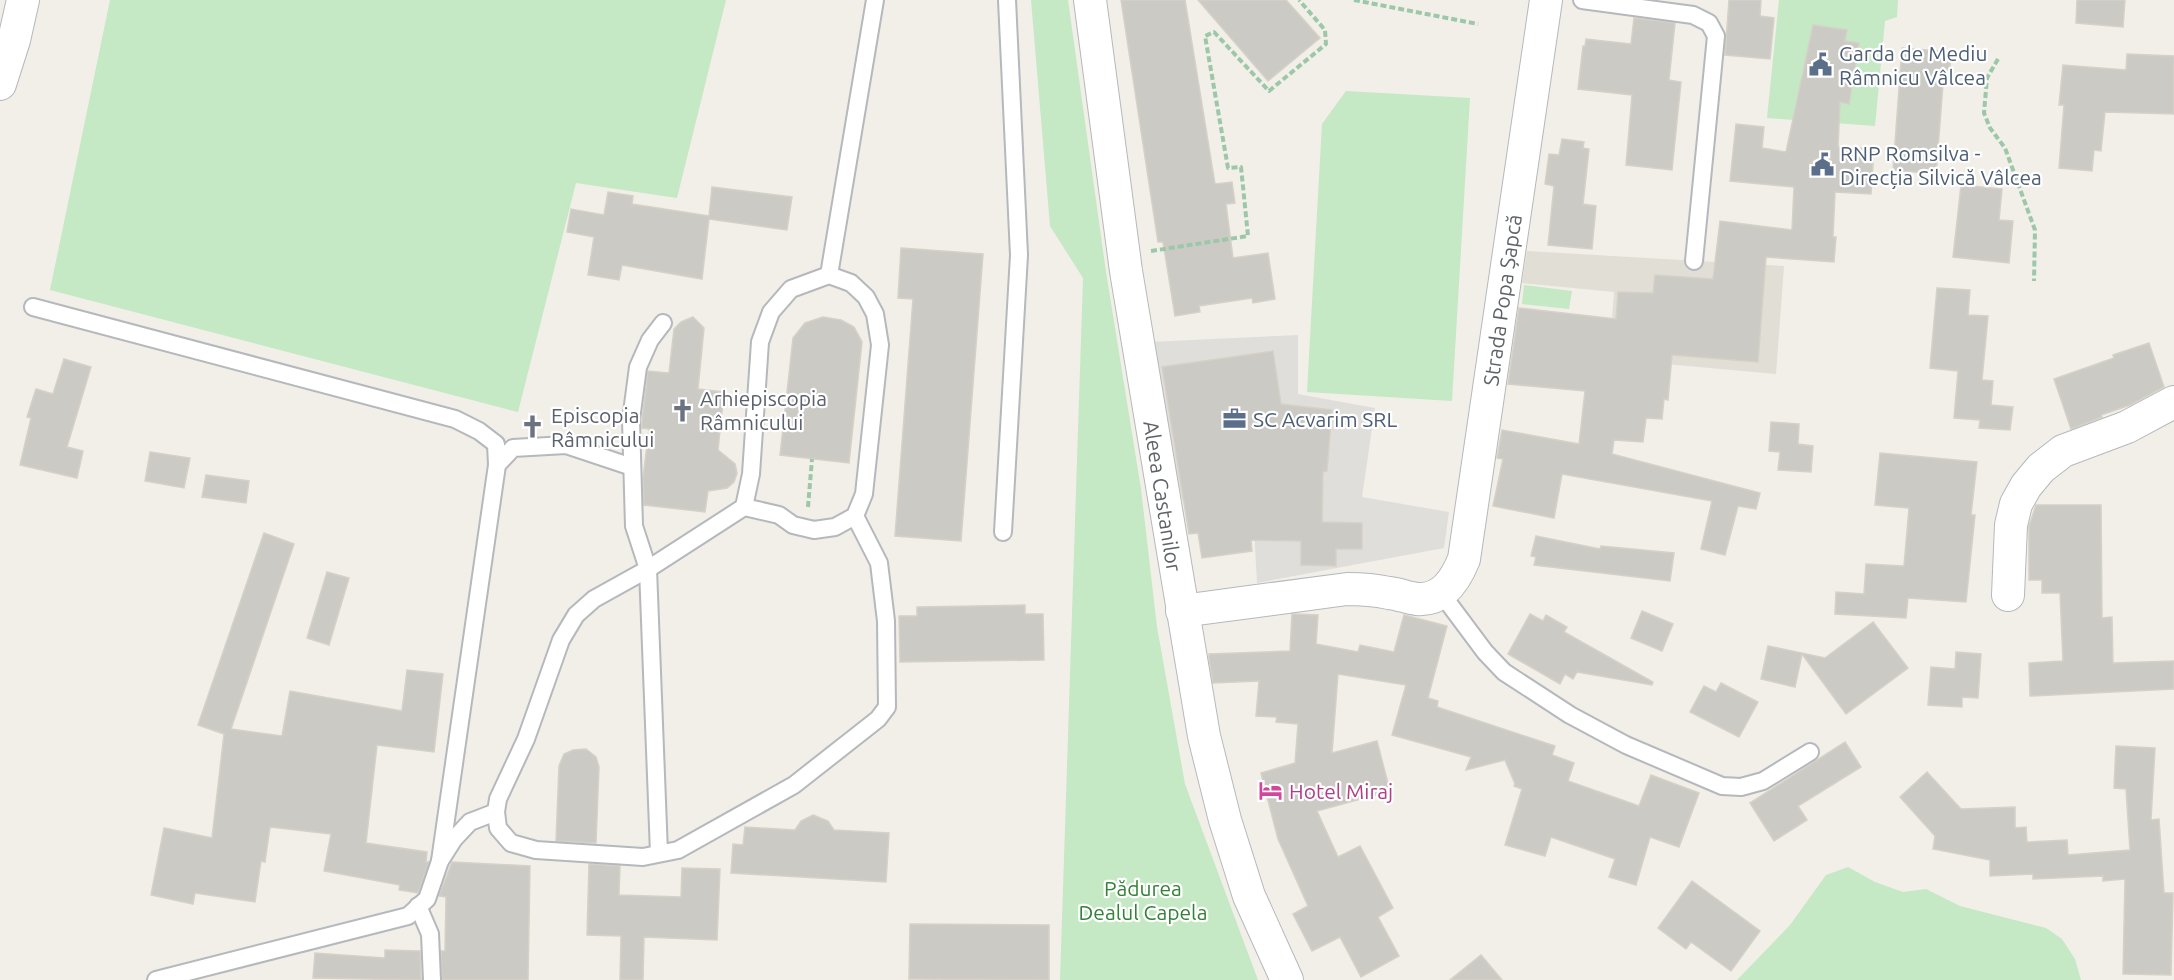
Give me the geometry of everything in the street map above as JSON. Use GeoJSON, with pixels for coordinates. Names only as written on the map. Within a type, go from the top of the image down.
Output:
{"type":"FeatureCollection","features":[{"type":"Feature","properties":{"kind":"street"},"geometry":{"type":"LineString","coordinates":[[0,84],[14,40],[23,0]]}},
{"type":"Feature","properties":{"kind":"street","name":"Aleea Castanilor"},"geometry":{"type":"LineString","coordinates":[[1090,0],[1126,271],[1204,736],[1225,820],[1249,896],[1287,980]]}},
{"type":"Feature","properties":{"kind":"street","name":"Strada Popa Șapcă"},"geometry":{"type":"LineString","coordinates":[[1441,593],[1454,579],[1464,559],[1546,0]]}},
{"type":"Feature","properties":{"kind":"street"},"geometry":{"type":"LineString","coordinates":[[2008,595],[2011,525],[2016,504],[2026,486],[2041,468],[2063,451],[2127,427],[2174,402]]}},
{"type":"Feature","properties":{"kind":"street"},"geometry":{"type":"LineString","coordinates":[[1182,612],[1347,589],[1379,591],[1419,599],[1431,598],[1441,593]]}},
{"type":"Feature","properties":{"kind":"lane"},"geometry":{"type":"LineString","coordinates":[[829,275],[875,0]]}},
{"type":"Feature","properties":{"kind":"lane"},"geometry":{"type":"LineString","coordinates":[[1003,532],[1019,255],[1007,0]]}},
{"type":"Feature","properties":{"kind":"lane"},"geometry":{"type":"LineString","coordinates":[[1582,0],[1693,15],[1709,23],[1716,36],[1694,261]]}},
{"type":"Feature","properties":{"kind":"lane"},"geometry":{"type":"LineString","coordinates":[[744,507],[778,515],[794,525],[814,530],[835,527],[855,516],[864,494],[880,345],[875,314],[866,297],[851,283],[829,275],[791,289],[771,312],[760,342],[751,474],[744,507],[648,569],[594,599],[576,615],[561,640],[526,739],[498,799],[496,812],[498,828],[511,843],[536,850],[643,857],[678,850],[794,785],[878,719],[887,707],[886,621],[879,562],[855,516]]}},
{"type":"Feature","properties":{"kind":"lane"},"geometry":{"type":"LineString","coordinates":[[33,307],[455,419],[479,431],[496,444],[497,465],[440,861],[426,899],[408,916],[156,980]]}},
{"type":"Feature","properties":{"kind":"lane"},"geometry":{"type":"LineString","coordinates":[[659,854],[648,569],[634,526],[631,420],[638,367],[650,340],[663,323]]}},
{"type":"Feature","properties":{"kind":"lane"},"geometry":{"type":"LineString","coordinates":[[497,465],[513,448],[566,445],[632,467]]}},
{"type":"Feature","properties":{"kind":"lane"},"geometry":{"type":"LineString","coordinates":[[1441,593],[1485,652],[1504,672],[1570,715],[1626,745],[1722,786],[1741,787],[1764,781],[1810,752]]}},
{"type":"Feature","properties":{"kind":"lane"},"geometry":{"type":"LineString","coordinates":[[440,861],[454,839],[470,822],[496,812]]}},
{"type":"Feature","properties":{"kind":"lane"},"geometry":{"type":"LineString","coordinates":[[418,906],[430,934],[432,980]]}},
{"type":"Feature","properties":{"kind":"path"},"geometry":{"type":"LineString","coordinates":[[1150,251],[1248,236],[1241,167],[1228,168],[1205,36],[1214,32],[1269,92],[1326,44],[1324,30],[1299,0]]}},
{"type":"Feature","properties":{"kind":"path"},"geometry":{"type":"LineString","coordinates":[[1354,0],[1478,24]]}},
{"type":"Feature","properties":{"kind":"path"},"geometry":{"type":"LineString","coordinates":[[1998,59],[1987,78],[1984,113],[1990,128],[2005,148],[2035,230],[2034,281]]}},
{"type":"Feature","properties":{"kind":"path"},"geometry":{"type":"LineString","coordinates":[[806,528],[812,459]]}},
{"type":"Feature","properties":{"kind":"shaded area"},"geometry":{"type":"Polygon","coordinates":[[[1527,251],[1784,266],[1776,374],[1609,359],[1614,292],[1522,283],[1527,251]]]}},
{"type":"Feature","properties":{"kind":"shaded area"},"geometry":{"type":"Polygon","coordinates":[[[1298,335],[1298,394],[1375,408],[1362,497],[1449,512],[1444,548],[1257,583],[1252,491],[1182,500],[1149,342],[1298,335]]]}},
{"type":"Feature","properties":{"kind":"green space"},"geometry":{"type":"Polygon","coordinates":[[[110,0],[726,0],[677,198],[576,183],[518,412],[50,290],[110,0]]]}},
{"type":"Feature","properties":{"kind":"green space","name":"Pădurea Dealul Capela"},"geometry":{"type":"Polygon","coordinates":[[[1031,0],[1068,0],[1106,272],[1141,489],[1157,627],[1185,784],[1258,980],[1060,980],[1083,278],[1050,226],[1031,0]]]}},
{"type":"Feature","properties":{"kind":"green space"},"geometry":{"type":"Polygon","coordinates":[[[1779,0],[1898,0],[1897,17],[1885,21],[1875,126],[1767,118],[1779,0]]]}},
{"type":"Feature","properties":{"kind":"green space"},"geometry":{"type":"Polygon","coordinates":[[[1346,91],[1470,98],[1452,401],[1307,392],[1322,124],[1346,91]]]}},
{"type":"Feature","properties":{"kind":"green space"},"geometry":{"type":"Polygon","coordinates":[[[1524,285],[1572,291],[1569,309],[1522,304],[1524,285]]]}},
{"type":"Feature","properties":{"kind":"green space"},"geometry":{"type":"Polygon","coordinates":[[[1848,867],[1875,882],[1903,892],[1926,889],[1960,906],[2046,928],[2062,939],[2075,959],[2081,980],[1737,980],[1790,925],[1826,875],[1848,867]]]}},
{"type":"Feature","properties":{"kind":"building"},"geometry":{"type":"Polygon","coordinates":[[[1121,0],[1185,0],[1215,184],[1232,182],[1235,203],[1226,204],[1233,258],[1268,253],[1275,299],[1253,303],[1252,298],[1199,306],[1200,312],[1175,316],[1163,242],[1158,242],[1121,0]]]}},
{"type":"Feature","properties":{"kind":"building"},"geometry":{"type":"Polygon","coordinates":[[[1198,0],[1286,0],[1320,38],[1268,81],[1198,0]]]}},
{"type":"Feature","properties":{"kind":"building"},"geometry":{"type":"Polygon","coordinates":[[[1729,0],[1761,0],[1760,16],[1774,18],[1770,59],[1725,55],[1729,0]]]}},
{"type":"Feature","properties":{"kind":"building"},"geometry":{"type":"Polygon","coordinates":[[[2077,0],[2125,0],[2123,27],[2076,23],[2077,0]]]}},
{"type":"Feature","properties":{"kind":"building"},"geometry":{"type":"Polygon","coordinates":[[[1634,18],[1675,23],[1669,80],[1681,82],[1672,170],[1626,165],[1632,95],[1578,89],[1583,46],[1585,46],[1586,39],[1631,44],[1634,18]]]}},
{"type":"Feature","properties":{"kind":"building"},"geometry":{"type":"Polygon","coordinates":[[[1813,25],[1847,30],[1845,41],[1859,43],[1849,104],[1840,102],[1838,147],[1874,149],[1871,194],[1835,192],[1834,262],[1766,257],[1758,362],[1672,355],[1668,400],[1664,399],[1662,419],[1646,418],[1643,442],[1614,440],[1612,454],[1760,493],[1756,509],[1738,506],[1725,555],[1701,549],[1712,501],[1562,474],[1554,518],[1493,506],[1503,459],[1497,458],[1502,430],[1579,444],[1585,391],[1508,384],[1519,308],[1616,319],[1618,292],[1653,293],[1655,275],[1713,279],[1720,221],[1792,230],[1794,187],[1730,181],[1736,124],[1764,127],[1762,148],[1786,152],[1813,25]]]}},
{"type":"Feature","properties":{"kind":"building"},"geometry":{"type":"Polygon","coordinates":[[[1902,48],[1951,52],[1949,84],[1943,84],[1936,174],[1893,170],[1902,48]]]}},
{"type":"Feature","properties":{"kind":"building"},"geometry":{"type":"Polygon","coordinates":[[[2127,54],[2174,56],[2174,114],[2105,112],[2101,151],[2094,150],[2092,171],[2059,168],[2064,105],[2059,105],[2063,65],[2126,70],[2127,54]]]}},
{"type":"Feature","properties":{"kind":"building"},"geometry":{"type":"Polygon","coordinates":[[[1562,139],[1584,142],[1583,148],[1589,149],[1583,204],[1596,206],[1592,249],[1548,245],[1554,186],[1545,184],[1549,154],[1559,155],[1562,139]]]}},
{"type":"Feature","properties":{"kind":"building"},"geometry":{"type":"Polygon","coordinates":[[[1961,185],[2002,189],[1999,220],[2013,221],[2009,263],[1953,257],[1961,185]]]}},
{"type":"Feature","properties":{"kind":"building"},"geometry":{"type":"Polygon","coordinates":[[[712,187],[792,197],[787,230],[709,219],[702,279],[622,265],[619,280],[588,275],[594,237],[567,232],[571,209],[604,215],[608,192],[633,196],[632,204],[709,216],[712,187]]]}},
{"type":"Feature","properties":{"kind":"building"},"geometry":{"type":"Polygon","coordinates":[[[901,248],[983,254],[961,541],[895,536],[913,299],[898,298],[901,248]]]}},
{"type":"Feature","properties":{"kind":"building"},"geometry":{"type":"Polygon","coordinates":[[[1937,288],[1970,290],[1968,315],[1988,316],[1982,380],[1993,381],[1991,405],[2013,407],[2010,430],[1979,428],[1980,420],[1954,418],[1958,371],[1930,368],[1937,288]]]}},
{"type":"Feature","properties":{"kind":"building","name":"Arhiepiscopia Râmnicului"},"geometry":{"type":"Polygon","coordinates":[[[693,317],[704,328],[698,389],[724,392],[718,450],[735,464],[737,473],[734,482],[727,488],[708,491],[705,512],[644,505],[643,478],[649,429],[642,428],[642,421],[648,371],[669,373],[674,329],[681,322],[693,317]]]}},
{"type":"Feature","properties":{"kind":"building"},"geometry":{"type":"Polygon","coordinates":[[[823,317],[841,320],[854,327],[862,342],[849,463],[780,455],[793,338],[805,323],[823,317]]]}},
{"type":"Feature","properties":{"kind":"building"},"geometry":{"type":"Polygon","coordinates":[[[2149,343],[2164,387],[2130,405],[2071,429],[2054,379],[2149,343]]]}},
{"type":"Feature","properties":{"kind":"building"},"geometry":{"type":"Polygon","coordinates":[[[1273,351],[1281,404],[1332,410],[1327,471],[1323,472],[1322,522],[1362,523],[1362,549],[1336,549],[1336,566],[1301,565],[1301,541],[1251,540],[1252,551],[1202,558],[1198,533],[1189,534],[1162,367],[1273,351]]]}},
{"type":"Feature","properties":{"kind":"building"},"geometry":{"type":"Polygon","coordinates":[[[64,359],[91,367],[67,447],[83,451],[77,478],[20,465],[31,418],[27,417],[36,389],[53,394],[64,359]]]}},
{"type":"Feature","properties":{"kind":"building"},"geometry":{"type":"Polygon","coordinates":[[[1771,422],[1799,424],[1798,444],[1813,446],[1811,472],[1778,470],[1780,452],[1769,451],[1771,422]]]}},
{"type":"Feature","properties":{"kind":"building"},"geometry":{"type":"Polygon","coordinates":[[[150,452],[190,458],[184,488],[145,481],[150,452]]]}},
{"type":"Feature","properties":{"kind":"building"},"geometry":{"type":"Polygon","coordinates":[[[1880,453],[1977,462],[1971,515],[1975,515],[1966,602],[1908,598],[1906,618],[1835,614],[1836,592],[1864,594],[1866,564],[1904,566],[1909,508],[1875,505],[1880,453]]]}},
{"type":"Feature","properties":{"kind":"building"},"geometry":{"type":"Polygon","coordinates":[[[206,475],[249,481],[246,503],[202,497],[206,475]]]}},
{"type":"Feature","properties":{"kind":"building"},"geometry":{"type":"Polygon","coordinates":[[[2036,505],[2101,505],[2102,618],[2112,617],[2113,663],[2174,661],[2174,689],[2030,696],[2029,663],[2063,661],[2060,593],[2042,593],[2042,580],[2029,580],[2029,526],[2036,505]]]}},
{"type":"Feature","properties":{"kind":"building"},"geometry":{"type":"Polygon","coordinates":[[[264,533],[294,544],[231,729],[282,736],[290,691],[402,711],[407,670],[443,674],[434,752],[377,745],[366,843],[427,852],[426,862],[429,862],[418,893],[399,890],[400,885],[324,871],[331,834],[270,827],[265,862],[261,861],[255,902],[195,893],[193,904],[151,895],[164,828],[212,838],[224,734],[198,725],[264,533]]]}},
{"type":"Feature","properties":{"kind":"building"},"geometry":{"type":"Polygon","coordinates":[[[1536,536],[1600,549],[1601,546],[1674,553],[1670,581],[1534,565],[1536,557],[1531,556],[1536,536]]]}},
{"type":"Feature","properties":{"kind":"building"},"geometry":{"type":"Polygon","coordinates":[[[327,572],[349,578],[329,645],[307,638],[327,572]]]}},
{"type":"Feature","properties":{"kind":"building"},"geometry":{"type":"Polygon","coordinates":[[[1025,605],[1025,614],[1043,614],[1044,660],[900,662],[899,616],[917,616],[917,607],[1025,605]]]}},
{"type":"Feature","properties":{"kind":"building"},"geometry":{"type":"Polygon","coordinates":[[[1642,611],[1673,624],[1662,651],[1631,638],[1642,611]]]}},
{"type":"Feature","properties":{"kind":"building"},"geometry":{"type":"Polygon","coordinates":[[[1292,614],[1318,615],[1316,644],[1358,652],[1360,645],[1394,652],[1404,615],[1447,626],[1428,698],[1438,701],[1437,707],[1555,746],[1552,755],[1574,763],[1568,781],[1639,806],[1651,775],[1699,793],[1679,847],[1650,837],[1636,885],[1609,877],[1615,859],[1551,837],[1545,856],[1505,845],[1522,789],[1514,786],[1505,760],[1466,770],[1471,757],[1392,735],[1406,685],[1338,674],[1332,753],[1377,741],[1390,791],[1317,811],[1338,857],[1360,846],[1393,908],[1378,917],[1399,956],[1361,977],[1340,937],[1312,951],[1293,914],[1308,906],[1278,839],[1261,773],[1295,763],[1298,724],[1276,722],[1277,717],[1256,716],[1259,681],[1213,683],[1209,658],[1209,654],[1290,651],[1292,614]]]}},
{"type":"Feature","properties":{"kind":"building"},"geometry":{"type":"Polygon","coordinates":[[[1530,614],[1543,621],[1546,615],[1567,627],[1564,632],[1653,682],[1652,685],[1577,672],[1573,679],[1565,674],[1560,684],[1508,654],[1530,614]]]}},
{"type":"Feature","properties":{"kind":"building"},"geometry":{"type":"Polygon","coordinates":[[[1873,622],[1908,668],[1846,714],[1802,654],[1795,687],[1761,679],[1768,646],[1825,658],[1873,622]]]}},
{"type":"Feature","properties":{"kind":"building"},"geometry":{"type":"Polygon","coordinates":[[[1956,652],[1981,654],[1978,698],[1962,697],[1962,707],[1928,705],[1931,667],[1955,669],[1956,652]]]}},
{"type":"Feature","properties":{"kind":"building"},"geometry":{"type":"Polygon","coordinates":[[[1721,683],[1758,702],[1739,737],[1690,712],[1704,686],[1716,692],[1721,683]]]}},
{"type":"Feature","properties":{"kind":"building"},"geometry":{"type":"Polygon","coordinates":[[[1845,742],[1861,767],[1798,806],[1807,820],[1774,841],[1750,803],[1845,742]]]}},
{"type":"Feature","properties":{"kind":"building"},"geometry":{"type":"Polygon","coordinates":[[[2116,746],[2155,748],[2151,820],[2159,819],[2164,893],[2173,893],[2171,975],[2123,974],[2125,879],[2103,881],[2103,876],[2033,879],[2033,874],[1990,876],[1990,860],[1933,849],[1935,836],[1900,797],[1927,772],[1961,809],[2015,807],[2015,828],[2026,827],[2027,842],[2067,840],[2068,855],[2130,850],[2126,789],[2114,788],[2116,746]]]}},
{"type":"Feature","properties":{"kind":"building"},"geometry":{"type":"Polygon","coordinates":[[[586,749],[596,757],[599,767],[596,843],[556,841],[559,766],[564,754],[573,750],[586,749]]]}},
{"type":"Feature","properties":{"kind":"building"},"geometry":{"type":"Polygon","coordinates":[[[813,815],[828,821],[834,830],[889,833],[886,882],[731,873],[733,844],[743,845],[745,827],[795,830],[801,821],[813,815]]]}},
{"type":"Feature","properties":{"kind":"building"},"geometry":{"type":"Polygon","coordinates":[[[452,862],[530,866],[528,980],[442,980],[441,951],[445,951],[446,897],[439,896],[452,862]]]}},
{"type":"Feature","properties":{"kind":"building"},"geometry":{"type":"Polygon","coordinates":[[[589,864],[620,866],[619,895],[681,897],[682,868],[720,869],[717,940],[644,937],[643,980],[620,980],[621,936],[587,935],[589,864]]]}},
{"type":"Feature","properties":{"kind":"building"},"geometry":{"type":"Polygon","coordinates":[[[1692,881],[1760,931],[1731,971],[1691,942],[1686,949],[1658,928],[1692,881]]]}},
{"type":"Feature","properties":{"kind":"building"},"geometry":{"type":"Polygon","coordinates":[[[910,924],[1049,925],[1049,980],[909,979],[910,924]]]}},
{"type":"Feature","properties":{"kind":"building"},"geometry":{"type":"Polygon","coordinates":[[[385,950],[420,951],[421,980],[313,978],[315,953],[385,958],[385,950]]]}},
{"type":"Feature","properties":{"kind":"building"},"geometry":{"type":"Polygon","coordinates":[[[1481,955],[1502,980],[1450,980],[1481,955]]]}},
{"type":"Feature","properties":{"kind":"place","name":"Garda de Mediu Râmnicu Vâlcea"},"geometry":{"type":"Point","coordinates":[1821,65]}},
{"type":"Feature","properties":{"kind":"place","name":"RNP Romsilva - Direcția Silvică Vâlcea"},"geometry":{"type":"Point","coordinates":[1822,165]}},
{"type":"Feature","properties":{"kind":"place","name":"Arhiepiscopia Râmnicului"},"geometry":{"type":"Point","coordinates":[682,410]}},
{"type":"Feature","properties":{"kind":"place","name":"SC Acvarim SRL"},"geometry":{"type":"Point","coordinates":[1235,419]}},
{"type":"Feature","properties":{"kind":"place","name":"Episcopia Râmnicului"},"geometry":{"type":"Point","coordinates":[533,427]}},
{"type":"Feature","properties":{"kind":"place","name":"Hotel Miraj"},"geometry":{"type":"Point","coordinates":[1271,791]}}]}
